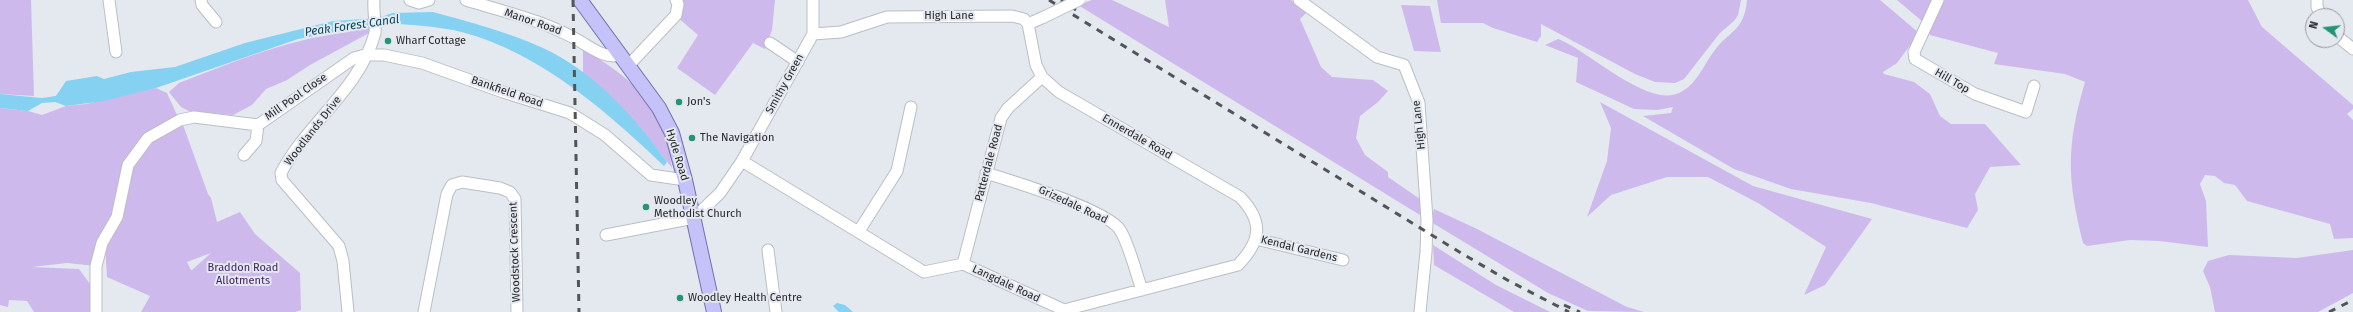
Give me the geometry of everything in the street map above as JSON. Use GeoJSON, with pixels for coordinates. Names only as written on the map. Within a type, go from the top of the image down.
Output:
{"type":"FeatureCollection","features":[{"type":"Feature","properties":{"kind":"main road","name":"Hyde Road"},"geometry":{"type":"LineString","coordinates":[[580,0],[659,108],[672,133],[694,218],[714,312]]}},
{"type":"Feature","properties":{"kind":"street"},"geometry":{"type":"LineString","coordinates":[[109,0],[116,52]]}},
{"type":"Feature","properties":{"kind":"street"},"geometry":{"type":"LineString","coordinates":[[201,0],[202,5],[216,22]]}},
{"type":"Feature","properties":{"kind":"street"},"geometry":{"type":"LineString","coordinates":[[365,55],[375,32],[373,13],[374,0]]}},
{"type":"Feature","properties":{"kind":"street"},"geometry":{"type":"LineString","coordinates":[[410,0],[419,3],[429,0]]}},
{"type":"Feature","properties":{"kind":"street","name":"Manor Road"},"geometry":{"type":"LineString","coordinates":[[466,0],[561,30],[597,52],[624,60]]}},
{"type":"Feature","properties":{"kind":"street"},"geometry":{"type":"LineString","coordinates":[[624,60],[661,33],[676,15],[678,4],[676,0]]}},
{"type":"Feature","properties":{"kind":"street","name":"Smithy Green"},"geometry":{"type":"LineString","coordinates":[[694,218],[720,193],[742,161],[798,62],[813,34],[813,0]]}},
{"type":"Feature","properties":{"kind":"street"},"geometry":{"type":"LineString","coordinates":[[1028,24],[1080,0]]}},
{"type":"Feature","properties":{"kind":"street","name":"High Lane"},"geometry":{"type":"LineString","coordinates":[[1299,0],[1377,57],[1404,65],[1419,103],[1427,220],[1426,252],[1420,312]]}},
{"type":"Feature","properties":{"kind":"street","name":"Hill Top"},"geometry":{"type":"LineString","coordinates":[[1938,0],[1914,52],[1915,59],[1975,94],[2026,112],[2034,86]]}},
{"type":"Feature","properties":{"kind":"street","name":"High Lane"},"geometry":{"type":"LineString","coordinates":[[813,34],[840,32],[887,17],[1012,16],[1024,19],[1028,24]]}},
{"type":"Feature","properties":{"kind":"street","name":"Ennerdale Road"},"geometry":{"type":"LineString","coordinates":[[1028,24],[1036,65],[1042,77],[1059,92],[1240,197],[1252,209],[1258,227],[1256,239]]}},
{"type":"Feature","properties":{"kind":"street"},"geometry":{"type":"LineString","coordinates":[[2345,42],[2353,49]]}},
{"type":"Feature","properties":{"kind":"street"},"geometry":{"type":"LineString","coordinates":[[770,43],[798,62]]}},
{"type":"Feature","properties":{"kind":"street","name":"Mill Pool Close"},"geometry":{"type":"LineString","coordinates":[[244,155],[256,141],[258,124],[354,58],[365,55]]}},
{"type":"Feature","properties":{"kind":"street","name":"Bankfield Road"},"geometry":{"type":"LineString","coordinates":[[365,55],[384,55],[422,63],[503,92],[570,113],[605,135],[651,175],[685,180]]}},
{"type":"Feature","properties":{"kind":"street","name":"Woodlands Drive"},"geometry":{"type":"LineString","coordinates":[[348,312],[343,261],[339,246],[282,180],[281,173],[307,137],[344,92],[365,55]]}},
{"type":"Feature","properties":{"kind":"street","name":"Patterdale Road"},"geometry":{"type":"LineString","coordinates":[[963,264],[1001,118],[1008,108],[1042,77]]}},
{"type":"Feature","properties":{"kind":"street"},"geometry":{"type":"LineString","coordinates":[[859,231],[897,171],[911,107]]}},
{"type":"Feature","properties":{"kind":"street"},"geometry":{"type":"LineString","coordinates":[[96,312],[96,266],[102,243],[117,217],[128,165],[148,138],[180,120],[194,117],[258,124]]}},
{"type":"Feature","properties":{"kind":"street","name":"Langdale Road"},"geometry":{"type":"LineString","coordinates":[[742,161],[924,272],[963,264],[1064,310],[1238,265],[1250,252],[1256,239]]}},
{"type":"Feature","properties":{"kind":"street","name":"Grizedale Road"},"geometry":{"type":"LineString","coordinates":[[986,173],[1036,188],[1106,218],[1120,229],[1142,290]]}},
{"type":"Feature","properties":{"kind":"street","name":"Woodstock Crescent"},"geometry":{"type":"LineString","coordinates":[[424,312],[447,194],[452,185],[462,182],[500,188],[510,192],[515,199],[517,312]]}},
{"type":"Feature","properties":{"kind":"street"},"geometry":{"type":"LineString","coordinates":[[606,235],[694,218]]}},
{"type":"Feature","properties":{"kind":"street","name":"Kendal Gardens"},"geometry":{"type":"LineString","coordinates":[[1256,239],[1343,260]]}},
{"type":"Feature","properties":{"kind":"street"},"geometry":{"type":"LineString","coordinates":[[768,250],[776,312]]}},
{"type":"Feature","properties":{"kind":"green space"},"geometry":{"type":"Polygon","coordinates":[[[0,0],[31,0],[34,96],[0,94],[0,0]]]}},
{"type":"Feature","properties":{"kind":"green space"},"geometry":{"type":"Polygon","coordinates":[[[679,0],[775,0],[772,30],[765,49],[753,43],[715,95],[677,68],[698,35],[676,16],[679,0]]]}},
{"type":"Feature","properties":{"kind":"green space"},"geometry":{"type":"Polygon","coordinates":[[[1092,0],[1112,0],[1169,27],[1165,0],[1291,0],[1307,12],[1300,19],[1321,67],[1332,77],[1373,80],[1388,91],[1378,102],[1360,116],[1356,138],[1365,155],[1388,172],[1388,177],[1420,199],[1420,215],[1078,5],[1092,0]]]}},
{"type":"Feature","properties":{"kind":"green space"},"geometry":{"type":"Polygon","coordinates":[[[1437,0],[1741,0],[1738,15],[1734,21],[1720,33],[1684,79],[1675,83],[1655,82],[1635,74],[1541,24],[1541,36],[1537,42],[1493,28],[1483,23],[1441,23],[1437,0]]]}},
{"type":"Feature","properties":{"kind":"green space"},"geometry":{"type":"Polygon","coordinates":[[[1747,0],[1880,0],[1919,33],[1897,63],[1883,72],[1884,74],[1914,82],[1930,94],[1940,116],[1951,124],[1985,124],[2021,165],[1990,167],[1975,194],[1978,210],[1967,228],[1871,203],[1791,189],[1734,169],[1643,116],[1671,113],[1673,107],[1657,110],[1634,109],[1576,82],[1578,58],[1545,45],[1558,39],[1635,85],[1651,92],[1666,95],[1679,93],[1690,86],[1718,46],[1739,25],[1743,19],[1747,0]]]}},
{"type":"Feature","properties":{"kind":"green space"},"geometry":{"type":"Polygon","coordinates":[[[1897,0],[1933,0],[1923,22],[1897,0]]]}},
{"type":"Feature","properties":{"kind":"green space"},"geometry":{"type":"Polygon","coordinates":[[[1943,0],[2248,0],[2262,27],[2353,105],[2353,109],[2347,114],[2353,120],[2353,238],[2334,239],[2330,224],[2247,201],[2235,185],[2224,183],[2215,176],[2205,175],[2200,184],[2206,201],[2208,247],[2159,241],[2130,240],[2087,246],[2083,243],[2074,200],[2071,162],[2074,125],[2085,82],[2065,74],[1994,64],[1998,53],[1930,35],[1927,30],[1943,0]]]}},
{"type":"Feature","properties":{"kind":"green space"},"geometry":{"type":"Polygon","coordinates":[[[1401,5],[1430,6],[1441,52],[1414,51],[1401,5]]]}},
{"type":"Feature","properties":{"kind":"green space"},"geometry":{"type":"Polygon","coordinates":[[[370,26],[375,32],[369,33],[310,65],[287,80],[266,89],[252,105],[233,115],[189,111],[181,107],[169,92],[179,83],[257,54],[304,40],[354,31],[370,26]]]}},
{"type":"Feature","properties":{"kind":"green space"},"geometry":{"type":"Polygon","coordinates":[[[583,49],[618,72],[644,97],[654,111],[662,128],[668,146],[672,168],[639,126],[583,73],[583,49]]]}},
{"type":"Feature","properties":{"kind":"green space"},"geometry":{"type":"Polygon","coordinates":[[[156,88],[167,93],[177,115],[146,138],[123,190],[96,266],[67,263],[32,267],[79,269],[96,292],[94,312],[34,312],[27,301],[9,300],[8,307],[0,305],[0,108],[28,111],[42,115],[66,106],[86,104],[156,88]]]}},
{"type":"Feature","properties":{"kind":"green space"},"geometry":{"type":"Polygon","coordinates":[[[1600,102],[1753,186],[1872,219],[1825,285],[1804,295],[1826,247],[1758,203],[1708,177],[1667,177],[1611,195],[1587,217],[1607,161],[1611,128],[1600,102]]]}},
{"type":"Feature","properties":{"kind":"green space","name":"Braddon Road Allotments"},"geometry":{"type":"Polygon","coordinates":[[[183,125],[208,194],[211,198],[217,222],[240,212],[255,234],[300,273],[301,310],[295,312],[141,312],[150,296],[107,277],[105,244],[132,165],[154,137],[183,125]],[[211,253],[187,262],[192,270],[211,253]]]}},
{"type":"Feature","properties":{"kind":"green space"},"geometry":{"type":"Polygon","coordinates":[[[1434,209],[1475,228],[1627,307],[1644,312],[1588,311],[1548,293],[1431,222],[1434,209]]]}},
{"type":"Feature","properties":{"kind":"green space"},"geometry":{"type":"Polygon","coordinates":[[[1433,245],[1496,285],[1550,312],[1514,312],[1434,265],[1433,245]]]}},
{"type":"Feature","properties":{"kind":"green space"},"geometry":{"type":"Polygon","coordinates":[[[2353,250],[2353,293],[2318,312],[2215,312],[2210,287],[2203,271],[2208,261],[2229,255],[2297,258],[2353,250]]]}},
{"type":"Feature","properties":{"kind":"water","name":"Peak Forest Canal"},"geometry":{"type":"Polygon","coordinates":[[[433,12],[516,37],[543,48],[579,69],[612,97],[642,129],[667,162],[664,166],[618,124],[567,84],[540,66],[512,51],[483,38],[453,30],[389,23],[378,23],[298,39],[156,88],[104,101],[66,106],[55,102],[42,103],[28,111],[0,108],[0,94],[42,98],[56,96],[66,81],[97,76],[104,79],[131,72],[175,67],[245,43],[333,21],[379,18],[392,13],[433,12]]]}},
{"type":"Feature","properties":{"kind":"water"},"geometry":{"type":"Polygon","coordinates":[[[837,303],[845,305],[853,312],[839,312],[833,306],[837,303]]]}},
{"type":"Feature","properties":{"kind":"railway"},"geometry":{"type":"LineString","coordinates":[[573,0],[579,312]]}},
{"type":"Feature","properties":{"kind":"railway"},"geometry":{"type":"LineString","coordinates":[[1049,0],[1461,253],[1509,281],[1569,312]]}},
{"type":"Feature","properties":{"kind":"railway"},"geometry":{"type":"LineString","coordinates":[[1061,0],[1076,10]]}},
{"type":"Feature","properties":{"kind":"railway"},"geometry":{"type":"LineString","coordinates":[[2329,312],[2353,300]]}},
{"type":"Feature","properties":{"kind":"railway"},"geometry":{"type":"LineString","coordinates":[[1564,305],[1580,312]]}},
{"type":"Feature","properties":{"kind":"place","name":"Wharf Cottage"},"geometry":{"type":"Point","coordinates":[388,41]}},
{"type":"Feature","properties":{"kind":"place","name":"Jon's"},"geometry":{"type":"Point","coordinates":[679,102]}},
{"type":"Feature","properties":{"kind":"place","name":"The Navigation"},"geometry":{"type":"Point","coordinates":[692,138]}},
{"type":"Feature","properties":{"kind":"place","name":"Woodley Methodist Church"},"geometry":{"type":"Point","coordinates":[646,207]}},
{"type":"Feature","properties":{"kind":"place","name":"Woodley Health Centre"},"geometry":{"type":"Point","coordinates":[680,298]}}]}
